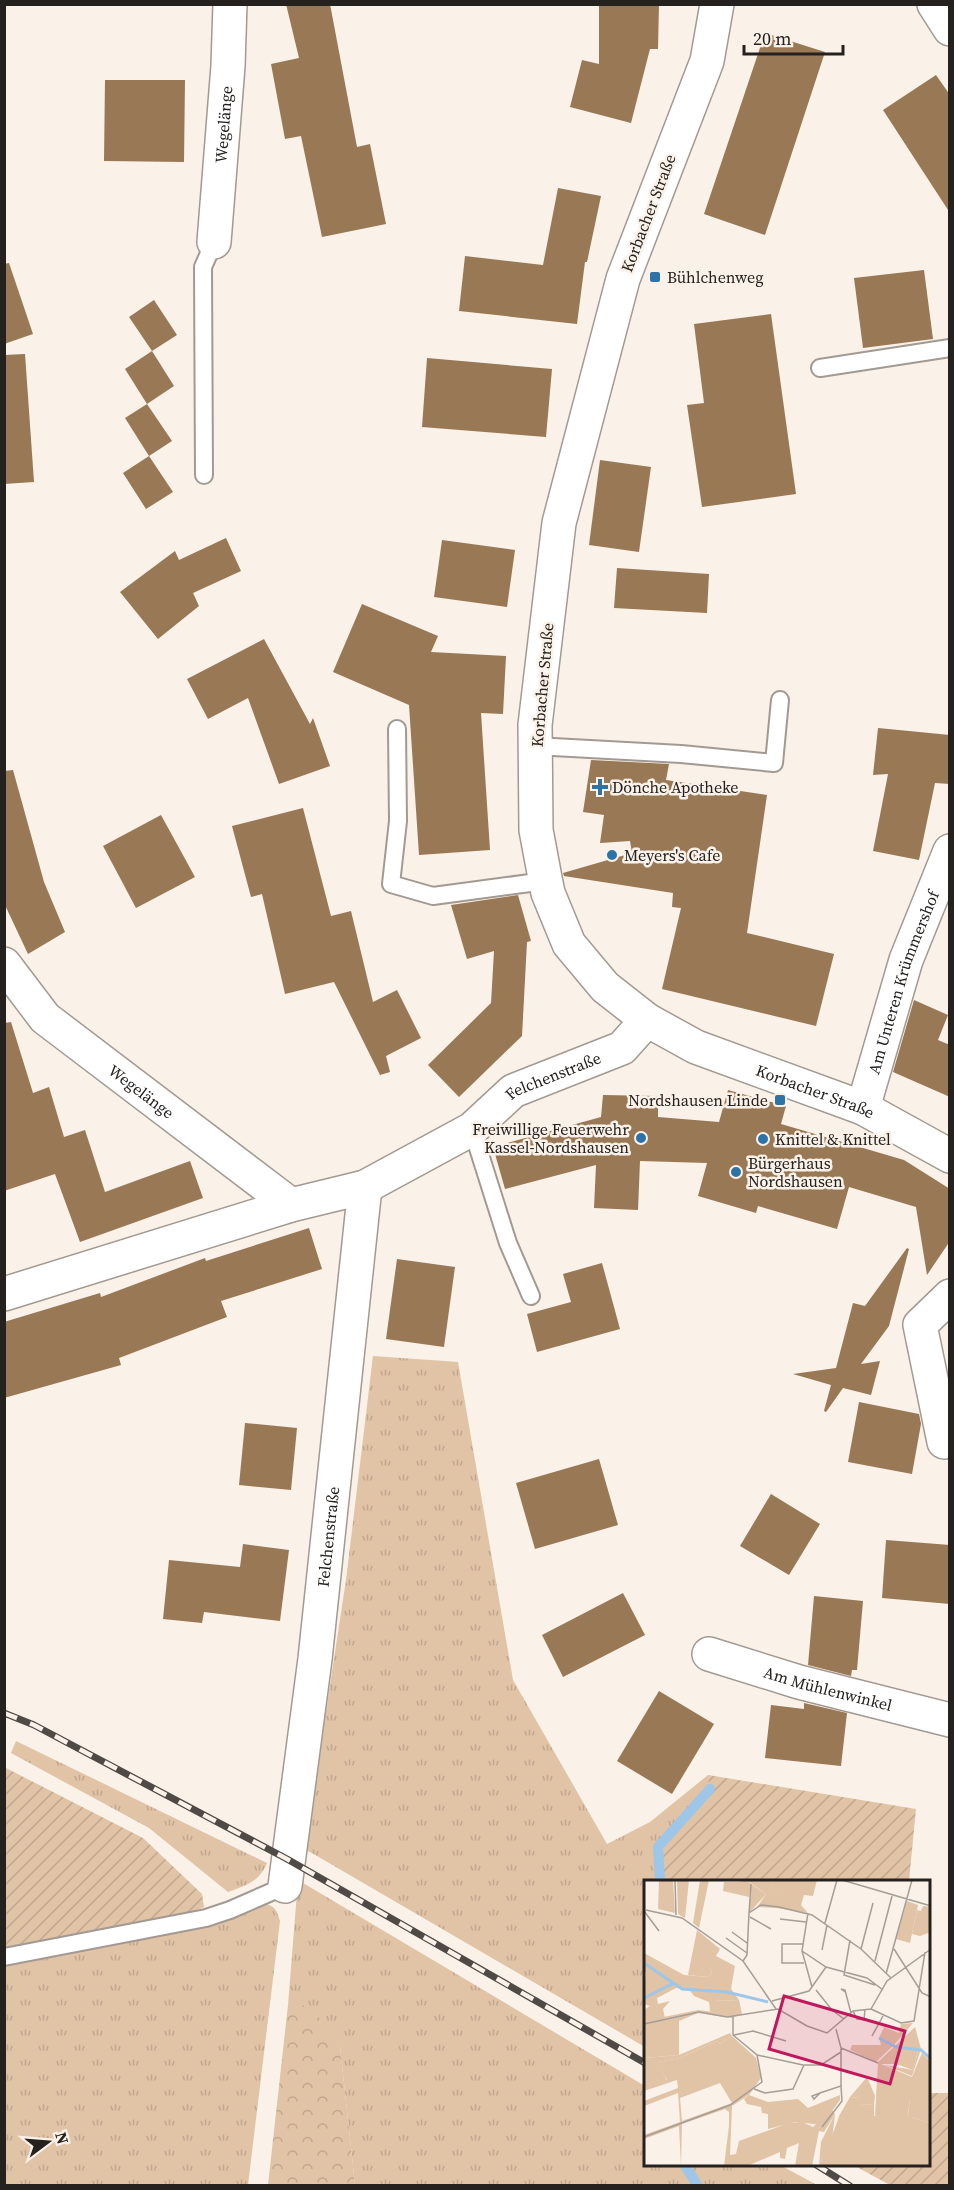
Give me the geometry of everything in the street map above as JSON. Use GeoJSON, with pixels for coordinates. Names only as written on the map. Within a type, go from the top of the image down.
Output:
{"type":"FeatureCollection","features":[{"type":"Feature","properties":{"kind":"street","name":"Wegelänge"},"geometry":{"type":"LineString","coordinates":[[214,242],[228,66],[230,4]]}},
{"type":"Feature","properties":{"kind":"street","name":"Korbacher Straße"},"geometry":{"type":"LineString","coordinates":[[717,4],[707,61],[623,279],[559,523],[535,725],[536,830],[545,878],[548,892],[569,944],[605,987],[647,1020],[696,1047],[863,1108],[950,1156]]}},
{"type":"Feature","properties":{"kind":"street"},"geometry":{"type":"LineString","coordinates":[[934,4],[950,29]]}},
{"type":"Feature","properties":{"kind":"street","name":"Am Unteren Krümmershof"},"geometry":{"type":"LineString","coordinates":[[863,1108],[906,960],[948,855]]}},
{"type":"Feature","properties":{"kind":"street","name":"Wegelänge"},"geometry":{"type":"LineString","coordinates":[[4,964],[45,1018],[291,1205]]}},
{"type":"Feature","properties":{"kind":"street","name":"Felchenstraße"},"geometry":{"type":"LineString","coordinates":[[4,1294],[291,1205],[365,1187],[472,1129],[513,1091],[622,1048],[647,1020]]}},
{"type":"Feature","properties":{"kind":"street","name":"Felchenstraße"},"geometry":{"type":"LineString","coordinates":[[285,1886],[315,1659],[365,1187]]}},
{"type":"Feature","properties":{"kind":"street"},"geometry":{"type":"LineString","coordinates":[[950,1296],[920,1325],[944,1442],[950,1441]]}},
{"type":"Feature","properties":{"kind":"street","name":"Am Mühlenwinkel"},"geometry":{"type":"LineString","coordinates":[[709,1654],[799,1682],[950,1720]]}},
{"type":"Feature","properties":{"kind":"lane"},"geometry":{"type":"LineString","coordinates":[[204,475],[203,267],[214,242]]}},
{"type":"Feature","properties":{"kind":"lane"},"geometry":{"type":"LineString","coordinates":[[820,368],[950,348]]}},
{"type":"Feature","properties":{"kind":"lane"},"geometry":{"type":"LineString","coordinates":[[536,746],[681,754],[774,763],[780,699]]}},
{"type":"Feature","properties":{"kind":"lane"},"geometry":{"type":"LineString","coordinates":[[397,729],[398,821],[391,884],[433,896],[530,883],[545,878]]}},
{"type":"Feature","properties":{"kind":"lane"},"geometry":{"type":"LineString","coordinates":[[472,1129],[508,1243],[531,1296]]}},
{"type":"Feature","properties":{"kind":"lane"},"geometry":{"type":"LineString","coordinates":[[4,1957],[206,1918],[231,1910],[285,1886]]}},
{"type":"Feature","properties":{"kind":"green space"},"geometry":{"type":"Polygon","coordinates":[[[373,1356],[458,1362],[513,1680],[607,1844],[650,1822],[708,1775],[710,1789],[658,1847],[660,1880],[644,1880],[644,2046],[305,1849],[346,1580],[373,1356]]]}},
{"type":"Feature","properties":{"kind":"green space"},"geometry":{"type":"Polygon","coordinates":[[[16,1741],[267,1863],[264,1869],[252,1882],[228,1892],[149,1828],[11,1753],[16,1741]]]}},
{"type":"Feature","properties":{"kind":"green space"},"geometry":{"type":"Polygon","coordinates":[[[4,1767],[143,1838],[202,1894],[204,1907],[187,1914],[5,1948],[4,1767]]]}},
{"type":"Feature","properties":{"kind":"green space"},"geometry":{"type":"Polygon","coordinates":[[[708,1775],[916,1809],[909,1880],[660,1880],[658,1847],[709,1789],[708,1775]]]}},
{"type":"Feature","properties":{"kind":"green space"},"geometry":{"type":"Polygon","coordinates":[[[298,1880],[644,2085],[644,2166],[782,2166],[817,2185],[355,2185],[340,2046],[288,2005],[298,1880]]]}},
{"type":"Feature","properties":{"kind":"green space"},"geometry":{"type":"Polygon","coordinates":[[[264,1904],[275,1909],[280,1921],[248,2185],[5,2186],[5,1966],[206,1926],[264,1904]]]}},
{"type":"Feature","properties":{"kind":"green space"},"geometry":{"type":"Polygon","coordinates":[[[288,2005],[310,2006],[340,2046],[355,2185],[268,2185],[288,2005]]]}},
{"type":"Feature","properties":{"kind":"green space"},"geometry":{"type":"Polygon","coordinates":[[[930,2093],[949,2093],[949,2185],[890,2185],[855,2166],[930,2166],[930,2093]]]}},
{"type":"Feature","properties":{"kind":"building"},"geometry":{"type":"Polygon","coordinates":[[[286,4],[330,4],[357,147],[370,144],[386,224],[322,237],[301,136],[285,139],[271,64],[299,58],[286,4]]]}},
{"type":"Feature","properties":{"kind":"building"},"geometry":{"type":"Polygon","coordinates":[[[599,4],[659,4],[658,49],[650,49],[631,123],[570,107],[582,60],[599,64],[599,4]]]}},
{"type":"Feature","properties":{"kind":"building"},"geometry":{"type":"Polygon","coordinates":[[[765,33],[825,52],[765,235],[704,214],[765,33]]]}},
{"type":"Feature","properties":{"kind":"building"},"geometry":{"type":"Polygon","coordinates":[[[936,75],[950,95],[950,213],[883,110],[936,75]]]}},
{"type":"Feature","properties":{"kind":"building"},"geometry":{"type":"Polygon","coordinates":[[[105,80],[185,80],[184,162],[104,161],[105,80]]]}},
{"type":"Feature","properties":{"kind":"building"},"geometry":{"type":"Polygon","coordinates":[[[558,188],[601,196],[587,262],[585,262],[577,324],[459,311],[465,256],[543,265],[558,188]]]}},
{"type":"Feature","properties":{"kind":"building"},"geometry":{"type":"Polygon","coordinates":[[[9,263],[33,334],[4,344],[4,264],[9,263]]]}},
{"type":"Feature","properties":{"kind":"building"},"geometry":{"type":"Polygon","coordinates":[[[924,270],[933,339],[863,348],[854,278],[924,270]]]}},
{"type":"Feature","properties":{"kind":"building"},"geometry":{"type":"Polygon","coordinates":[[[154,300],[177,335],[152,351],[129,317],[154,300]]]}},
{"type":"Feature","properties":{"kind":"building"},"geometry":{"type":"Polygon","coordinates":[[[771,314],[796,494],[702,507],[687,405],[704,403],[694,324],[771,314]]]}},
{"type":"Feature","properties":{"kind":"building"},"geometry":{"type":"Polygon","coordinates":[[[152,351],[174,386],[147,404],[125,369],[152,351]]]}},
{"type":"Feature","properties":{"kind":"building"},"geometry":{"type":"Polygon","coordinates":[[[25,354],[34,482],[4,484],[4,355],[25,354]]]}},
{"type":"Feature","properties":{"kind":"building"},"geometry":{"type":"Polygon","coordinates":[[[427,358],[552,369],[546,437],[422,427],[427,358]]]}},
{"type":"Feature","properties":{"kind":"building"},"geometry":{"type":"Polygon","coordinates":[[[147,404],[172,441],[149,456],[125,418],[147,404]]]}},
{"type":"Feature","properties":{"kind":"building"},"geometry":{"type":"Polygon","coordinates":[[[149,456],[173,492],[146,509],[123,473],[149,456]]]}},
{"type":"Feature","properties":{"kind":"building"},"geometry":{"type":"Polygon","coordinates":[[[600,460],[651,467],[639,552],[589,545],[600,460]]]}},
{"type":"Feature","properties":{"kind":"building"},"geometry":{"type":"Polygon","coordinates":[[[226,538],[241,571],[193,593],[199,606],[158,639],[120,592],[175,551],[179,560],[226,538]]]}},
{"type":"Feature","properties":{"kind":"building"},"geometry":{"type":"Polygon","coordinates":[[[442,540],[515,550],[507,607],[434,597],[442,540]]]}},
{"type":"Feature","properties":{"kind":"building"},"geometry":{"type":"Polygon","coordinates":[[[617,568],[709,574],[707,613],[614,608],[617,568]]]}},
{"type":"Feature","properties":{"kind":"building"},"geometry":{"type":"Polygon","coordinates":[[[362,604],[438,636],[431,652],[506,656],[503,714],[481,713],[490,850],[419,855],[409,705],[333,672],[362,604]]]}},
{"type":"Feature","properties":{"kind":"building"},"geometry":{"type":"Polygon","coordinates":[[[264,639],[310,724],[313,718],[330,766],[279,784],[248,698],[208,719],[187,679],[264,639]]]}},
{"type":"Feature","properties":{"kind":"building"},"geometry":{"type":"Polygon","coordinates":[[[878,728],[950,735],[950,784],[935,783],[919,860],[873,851],[888,774],[873,775],[878,728]]]}},
{"type":"Feature","properties":{"kind":"building"},"geometry":{"type":"Polygon","coordinates":[[[591,760],[669,764],[666,780],[767,795],[747,933],[834,954],[816,1026],[662,989],[681,908],[672,907],[673,893],[564,876],[563,873],[632,853],[630,841],[600,843],[604,815],[583,812],[591,760]]]}},
{"type":"Feature","properties":{"kind":"building"},"geometry":{"type":"Polygon","coordinates":[[[13,770],[44,882],[65,932],[28,954],[4,903],[4,771],[13,770]]]}},
{"type":"Feature","properties":{"kind":"building"},"geometry":{"type":"Polygon","coordinates":[[[303,808],[331,916],[351,911],[373,1002],[397,990],[421,1038],[386,1056],[390,1072],[380,1075],[334,982],[285,994],[262,894],[251,897],[232,826],[303,808]]]}},
{"type":"Feature","properties":{"kind":"building"},"geometry":{"type":"Polygon","coordinates":[[[161,815],[195,877],[136,908],[103,846],[161,815]]]}},
{"type":"Feature","properties":{"kind":"building"},"geometry":{"type":"Polygon","coordinates":[[[518,895],[531,941],[527,942],[522,1036],[459,1097],[428,1065],[491,1003],[494,951],[467,959],[451,905],[518,895]]]}},
{"type":"Feature","properties":{"kind":"building"},"geometry":{"type":"Polygon","coordinates":[[[914,1000],[948,1015],[938,1040],[950,1045],[950,1097],[893,1072],[914,1000]]]}},
{"type":"Feature","properties":{"kind":"building"},"geometry":{"type":"Polygon","coordinates":[[[11,1022],[33,1093],[49,1087],[64,1137],[85,1130],[105,1192],[190,1161],[203,1198],[80,1242],[55,1174],[4,1191],[4,1023],[11,1022]]]}},
{"type":"Feature","properties":{"kind":"building"},"geometry":{"type":"Polygon","coordinates":[[[728,1090],[786,1106],[781,1124],[904,1160],[950,1189],[950,1241],[927,1275],[916,1207],[849,1187],[837,1229],[758,1206],[756,1213],[698,1196],[707,1163],[640,1161],[638,1210],[594,1208],[596,1165],[505,1189],[493,1147],[601,1117],[603,1095],[658,1096],[658,1117],[719,1122],[728,1090]]]}},
{"type":"Feature","properties":{"kind":"building"},"geometry":{"type":"Polygon","coordinates":[[[309,1228],[322,1269],[221,1301],[227,1317],[119,1358],[121,1365],[4,1398],[4,1322],[100,1293],[101,1297],[205,1258],[206,1261],[309,1228]]]}},
{"type":"Feature","properties":{"kind":"building"},"geometry":{"type":"Polygon","coordinates":[[[907,1248],[909,1249],[889,1326],[861,1364],[880,1361],[871,1395],[843,1388],[826,1412],[824,1411],[831,1385],[793,1374],[836,1368],[853,1303],[865,1306],[907,1248]]]}},
{"type":"Feature","properties":{"kind":"building"},"geometry":{"type":"Polygon","coordinates":[[[397,1259],[455,1267],[444,1347],[386,1339],[397,1259]]]}},
{"type":"Feature","properties":{"kind":"building"},"geometry":{"type":"Polygon","coordinates":[[[602,1263],[620,1329],[537,1352],[527,1314],[571,1302],[563,1274],[602,1263]]]}},
{"type":"Feature","properties":{"kind":"building"},"geometry":{"type":"Polygon","coordinates":[[[859,1402],[919,1414],[921,1424],[912,1474],[848,1462],[859,1402]]]}},
{"type":"Feature","properties":{"kind":"building"},"geometry":{"type":"Polygon","coordinates":[[[245,1423],[297,1428],[291,1490],[239,1485],[245,1423]]]}},
{"type":"Feature","properties":{"kind":"building"},"geometry":{"type":"Polygon","coordinates":[[[599,1459],[618,1525],[535,1549],[516,1483],[599,1459]]]}},
{"type":"Feature","properties":{"kind":"building"},"geometry":{"type":"Polygon","coordinates":[[[771,1494],[820,1524],[789,1575],[740,1546],[771,1494]]]}},
{"type":"Feature","properties":{"kind":"building"},"geometry":{"type":"Polygon","coordinates":[[[886,1540],[950,1545],[950,1604],[882,1598],[886,1540]]]}},
{"type":"Feature","properties":{"kind":"building"},"geometry":{"type":"Polygon","coordinates":[[[243,1544],[289,1550],[280,1621],[204,1612],[202,1623],[163,1619],[169,1560],[240,1567],[243,1544]]]}},
{"type":"Feature","properties":{"kind":"building"},"geometry":{"type":"Polygon","coordinates":[[[623,1593],[645,1635],[563,1677],[542,1635],[623,1593]]]}},
{"type":"Feature","properties":{"kind":"building"},"geometry":{"type":"Polygon","coordinates":[[[814,1596],[863,1601],[857,1670],[852,1670],[851,1676],[808,1665],[814,1596]]]}},
{"type":"Feature","properties":{"kind":"building"},"geometry":{"type":"Polygon","coordinates":[[[659,1691],[714,1724],[672,1794],[617,1761],[659,1691]]]}},
{"type":"Feature","properties":{"kind":"building"},"geometry":{"type":"Polygon","coordinates":[[[804,1703],[847,1713],[841,1766],[765,1758],[771,1705],[804,1709],[804,1703]]]}},
{"type":"Feature","properties":{"kind":"waterway"},"geometry":{"type":"LineString","coordinates":[[660,1880],[658,1847],[710,1789]]}},
{"type":"Feature","properties":{"kind":"waterway"},"geometry":{"type":"LineString","coordinates":[[685,2166],[698,2186]]}},
{"type":"Feature","properties":{"kind":"railway"},"geometry":{"type":"LineString","coordinates":[[4,1713],[34,1725],[287,1859],[644,2062]]}},
{"type":"Feature","properties":{"kind":"railway"},"geometry":{"type":"LineString","coordinates":[[818,2166],[850,2186]]}},
{"type":"Feature","properties":{"kind":"place","name":"Bühlchenweg"},"geometry":{"type":"Point","coordinates":[655,277]}},
{"type":"Feature","properties":{"kind":"place","name":"Dönche Apotheke"},"geometry":{"type":"Point","coordinates":[600,787]}},
{"type":"Feature","properties":{"kind":"place","name":"Meyers's Cafe"},"geometry":{"type":"Point","coordinates":[612,855]}},
{"type":"Feature","properties":{"kind":"place","name":"Nordshausen Linde"},"geometry":{"type":"Point","coordinates":[780,1100]}},
{"type":"Feature","properties":{"kind":"place","name":"Freiwillige Feuerwehr Kassel-Nordshausen"},"geometry":{"type":"Point","coordinates":[641,1138]}},
{"type":"Feature","properties":{"kind":"place","name":"Knittel & Knittel"},"geometry":{"type":"Point","coordinates":[763,1139]}},
{"type":"Feature","properties":{"kind":"place","name":"Bürgerhaus Nordshausen"},"geometry":{"type":"Point","coordinates":[736,1172]}}]}
